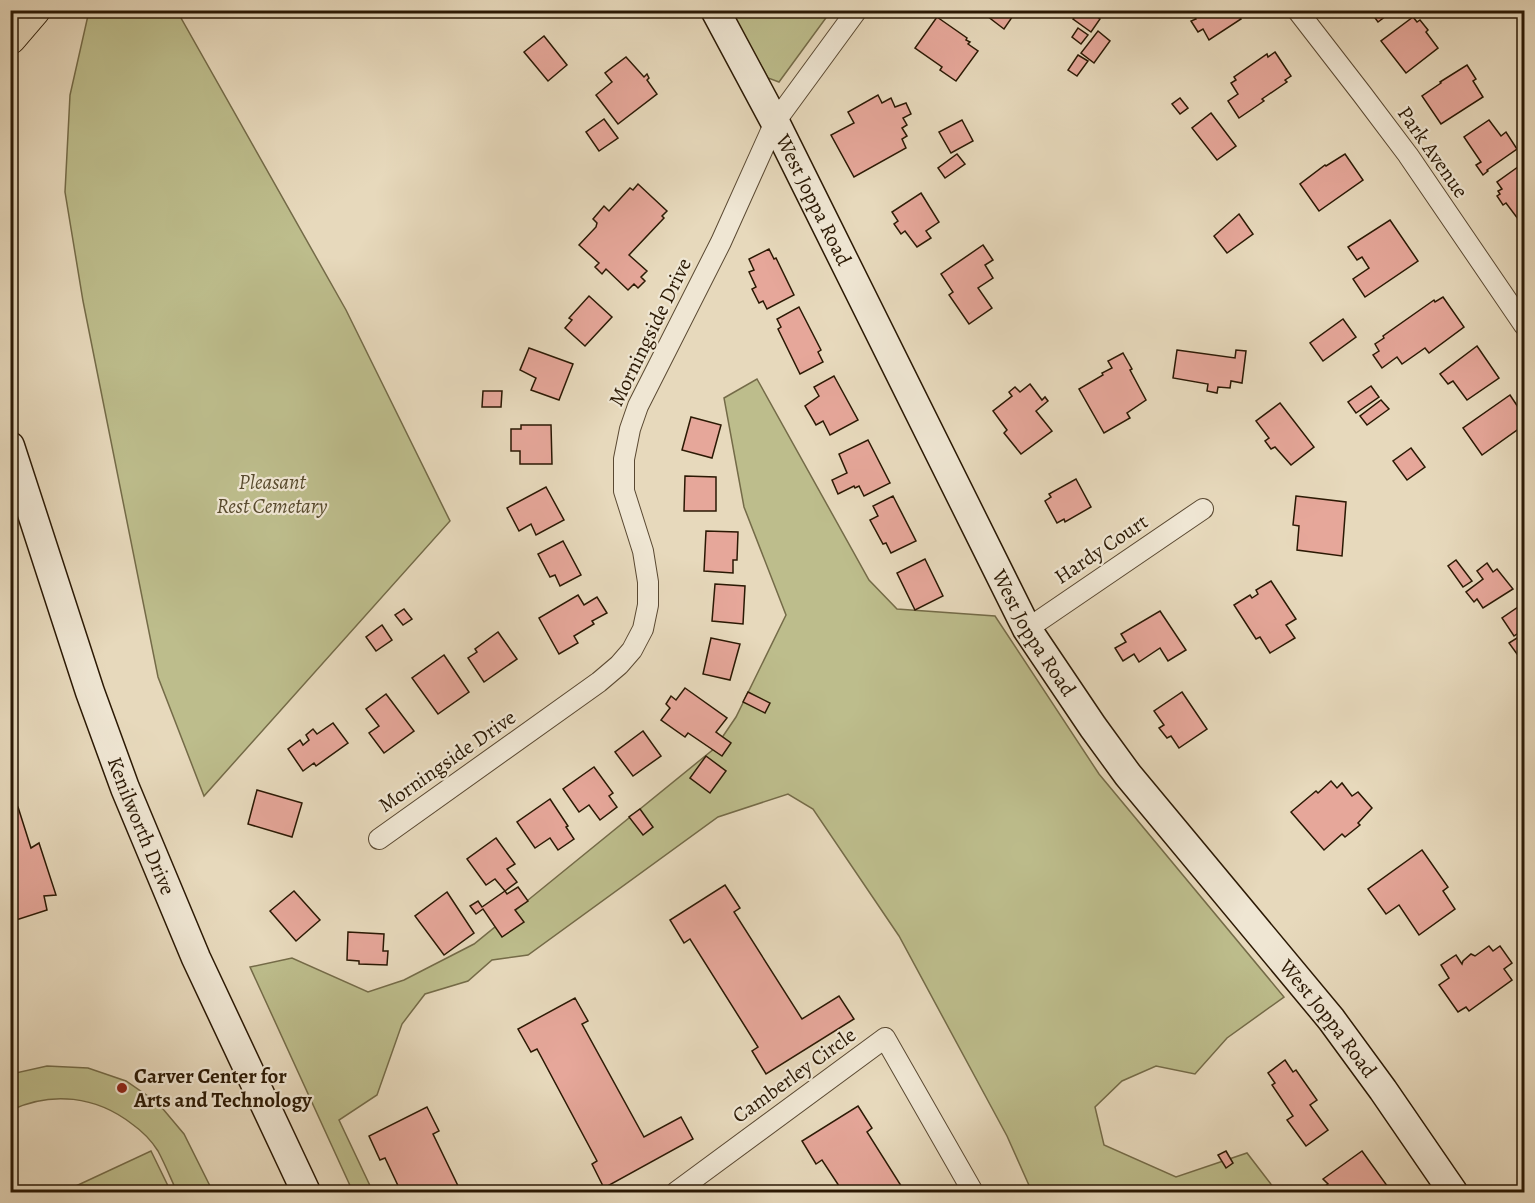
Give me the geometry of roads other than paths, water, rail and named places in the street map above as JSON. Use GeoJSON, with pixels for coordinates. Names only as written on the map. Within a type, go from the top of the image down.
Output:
{"type":"FeatureCollection","features":[{"type":"Feature","properties":{"kind":"main road"},"geometry":{"type":"LineString","coordinates":[[10,38],[34,10]]}},
{"type":"Feature","properties":{"kind":"street","name":"West Joppa Road"},"geometry":{"type":"LineString","coordinates":[[715,10],[775,122],[1026,629],[1128,775],[1331,1019],[1389,1098],[1453,1192]]}},
{"type":"Feature","properties":{"kind":"street","name":"Morningside Drive"},"geometry":{"type":"LineString","coordinates":[[379,839],[599,682],[632,650],[645,621],[648,582],[643,551],[624,491],[624,459],[630,429],[652,375],[721,242],[775,122],[857,10]]}},
{"type":"Feature","properties":{"kind":"street","name":"Park Avenue"},"geometry":{"type":"LineString","coordinates":[[1297,10],[1408,155],[1524,325]]}},
{"type":"Feature","properties":{"kind":"street","name":"Kenilworth Drive"},"geometry":{"type":"LineString","coordinates":[[10,446],[90,692],[125,788],[196,957],[306,1192]]}},
{"type":"Feature","properties":{"kind":"street","name":"Hardy Court"},"geometry":{"type":"LineString","coordinates":[[1026,629],[1203,509]]}},
{"type":"Feature","properties":{"kind":"street","name":"Camberley Circle"},"geometry":{"type":"LineString","coordinates":[[676,1192],[885,1038],[973,1192]]}},
{"type":"Feature","properties":{"kind":"place","name":"Carver Center for Arts and Technology"},"geometry":{"type":"Point","coordinates":[122,1088]}},
{"type":"Feature","properties":{"kind":"park label","name":"Pleasant Rest Cemetary"},"geometry":{"type":"Point","coordinates":[272,494]}}]}
